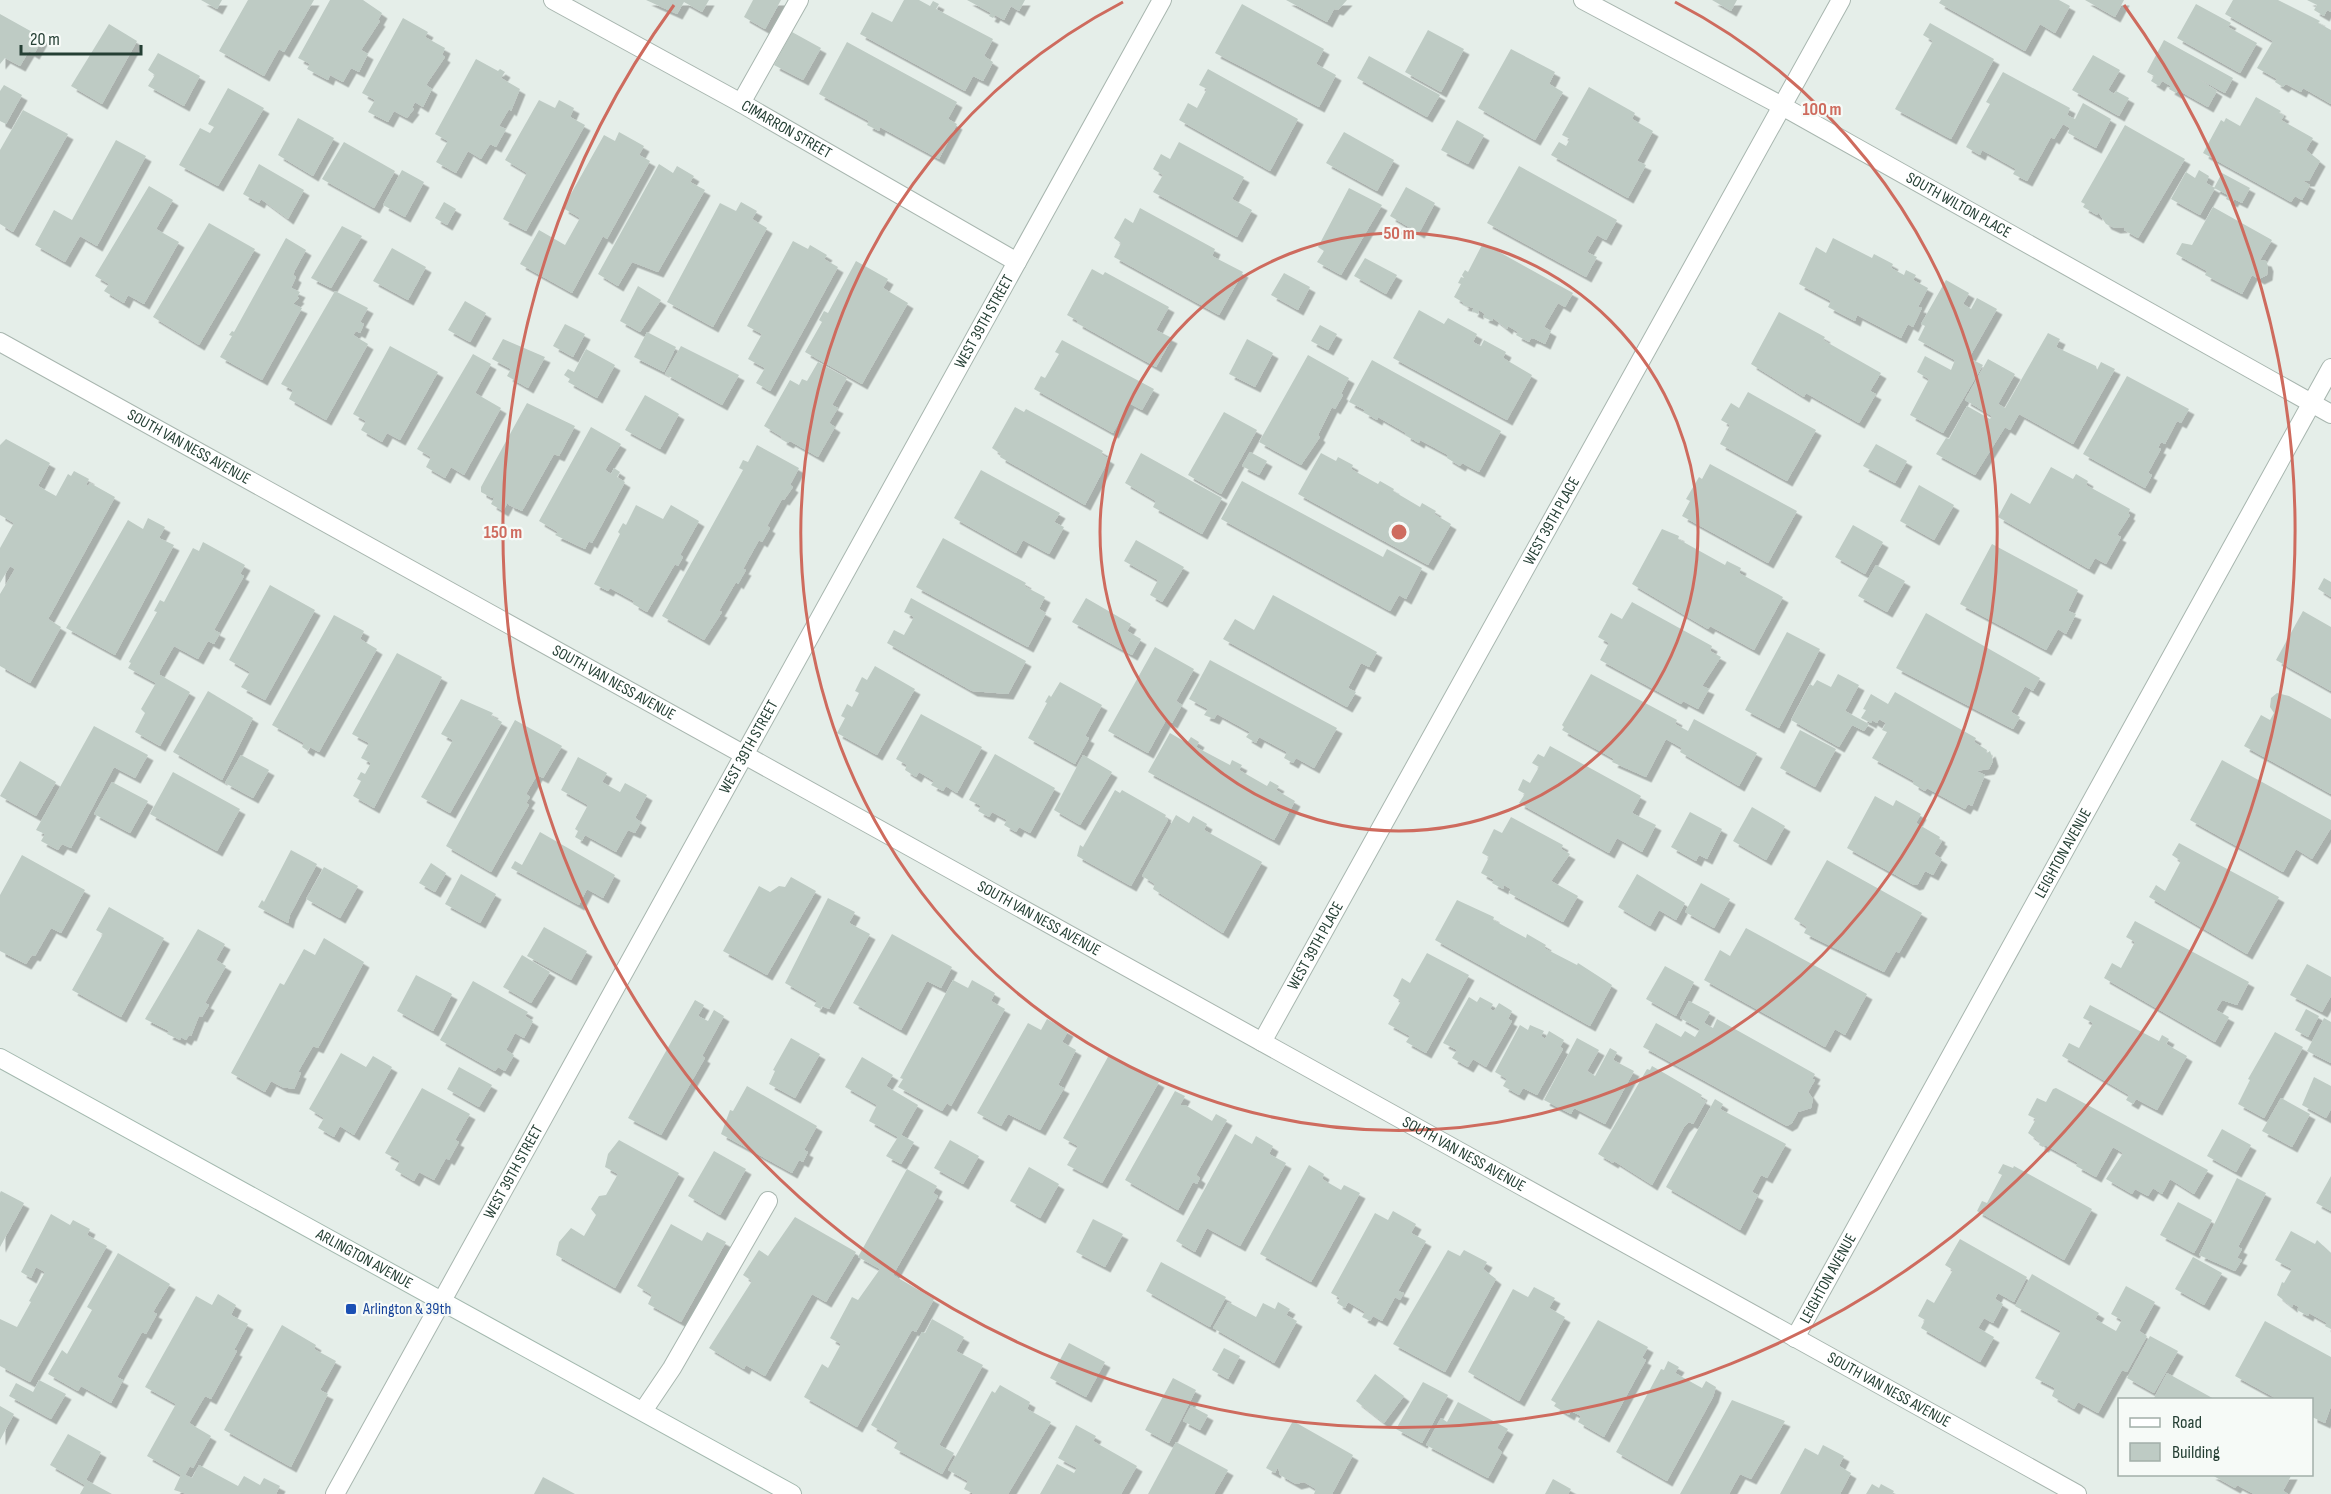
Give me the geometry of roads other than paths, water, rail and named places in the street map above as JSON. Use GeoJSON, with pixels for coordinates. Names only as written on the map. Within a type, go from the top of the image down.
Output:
{"type":"FeatureCollection","features":[{"type":"Feature","properties":{"kind":"street","name":"CIMARRON STREET"},"geometry":{"type":"LineString","coordinates":[[553,0],[741,103],[1017,262]]}},
{"type":"Feature","properties":{"kind":"street"},"geometry":{"type":"LineString","coordinates":[[741,103],[799,0]]}},
{"type":"Feature","properties":{"kind":"street","name":"WEST 39TH STREET"},"geometry":{"type":"LineString","coordinates":[[335,1494],[1162,0]]}},
{"type":"Feature","properties":{"kind":"street","name":"SOUTH WILTON PLACE"},"geometry":{"type":"LineString","coordinates":[[1583,0],[1782,106],[2331,414]]}},
{"type":"Feature","properties":{"kind":"street","name":"WEST 39TH PLACE"},"geometry":{"type":"LineString","coordinates":[[1262,1042],[1841,0]]}},
{"type":"Feature","properties":{"kind":"street","name":"SOUTH VAN NESS AVENUE"},"geometry":{"type":"LineString","coordinates":[[0,342],[2077,1494]]}},
{"type":"Feature","properties":{"kind":"street","name":"LEIGHTON AVENUE"},"geometry":{"type":"LineString","coordinates":[[1795,1338],[2331,368]]}},
{"type":"Feature","properties":{"kind":"street","name":"ARLINGTON AVENUE"},"geometry":{"type":"LineString","coordinates":[[0,1058],[792,1494]]}},
{"type":"Feature","properties":{"kind":"street"},"geometry":{"type":"LineString","coordinates":[[643,1411],[672,1368],[768,1201]]}},
{"type":"Feature","properties":{"kind":"place","name":"Arlington & 39th"},"geometry":{"type":"Point","coordinates":[351,1309]}}]}
